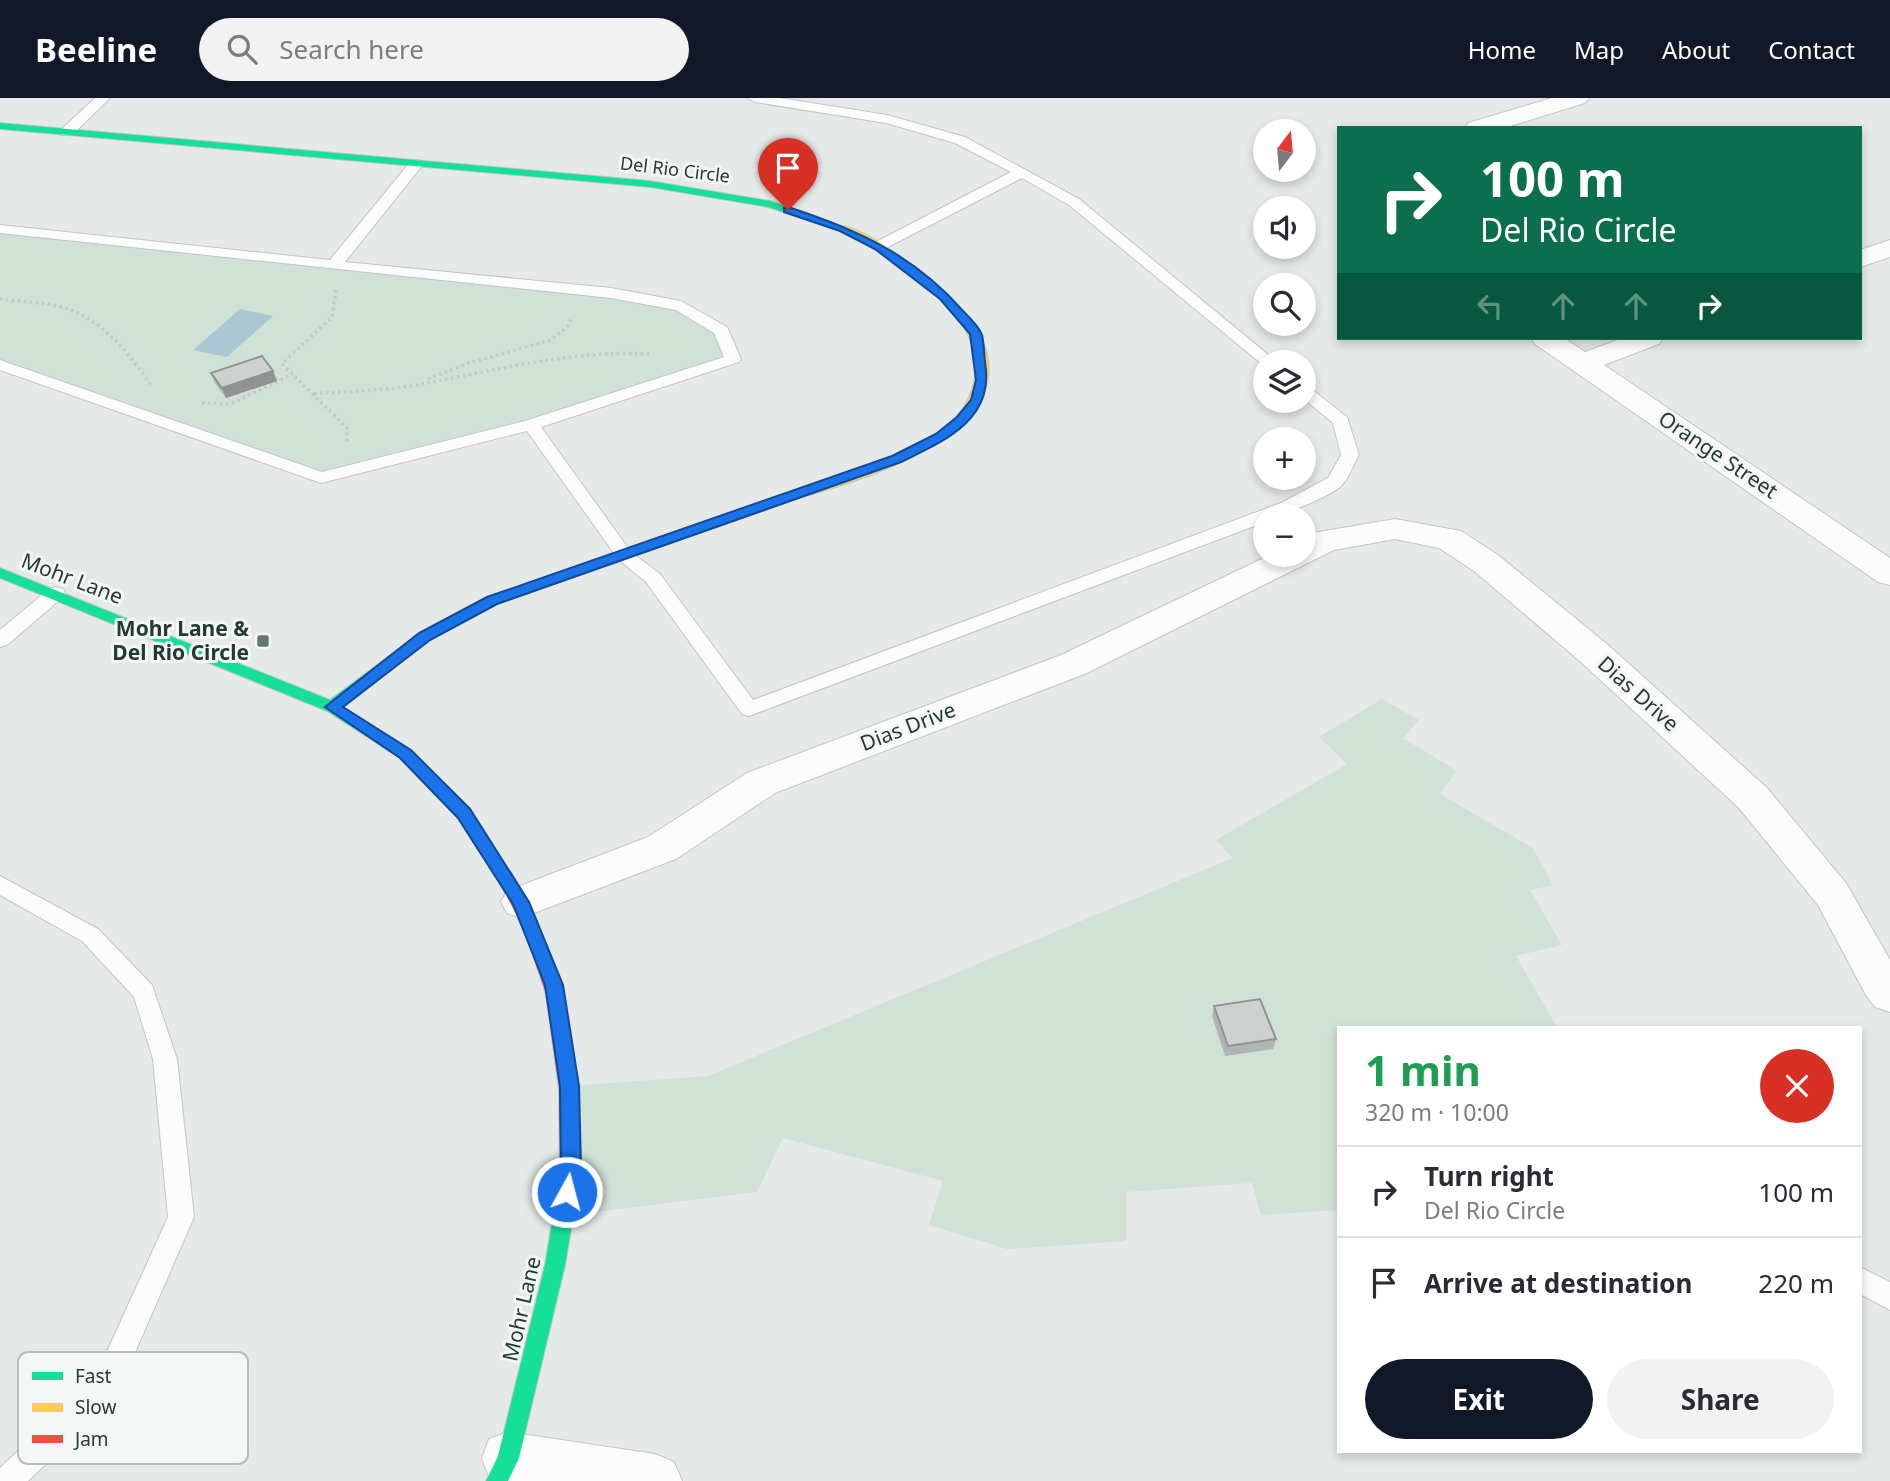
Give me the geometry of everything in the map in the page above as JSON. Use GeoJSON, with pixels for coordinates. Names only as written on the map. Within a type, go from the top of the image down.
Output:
{"type":"FeatureCollection","features":[{"type":"Feature","properties":{"kind":"street"},"geometry":{"type":"LineString","coordinates":[[1484,126],[1577,98]]}},
{"type":"Feature","properties":{"kind":"street","name":"Del Rio Circle"},"geometry":{"type":"LineString","coordinates":[[0,126],[631,183],[750,200],[806,215],[879,246],[944,296],[976,334],[982,380],[977,400],[962,420],[941,436],[897,459],[492,601],[425,636],[332,707]]}},
{"type":"Feature","properties":{"kind":"street"},"geometry":{"type":"LineString","coordinates":[[1862,258],[1890,248]]}},
{"type":"Feature","properties":{"kind":"street","name":"Orange Street"},"geometry":{"type":"LineString","coordinates":[[1548,340],[1890,574]]}},
{"type":"Feature","properties":{"kind":"street"},"geometry":{"type":"LineString","coordinates":[[1583,363],[1644,340]]}},
{"type":"Feature","properties":{"kind":"street","name":"Dias Drive"},"geometry":{"type":"LineString","coordinates":[[1316,546],[1325,541],[1395,529],[1449,539],[1486,563],[1595,654],[1753,798],[1832,894],[1881,983],[1890,994]]}},
{"type":"Feature","properties":{"kind":"street","name":"Dias Drive"},"geometry":{"type":"LineString","coordinates":[[521,902],[662,848],[761,783],[1074,664],[1272,567]]}},
{"type":"Feature","properties":{"kind":"street","name":"Mohr Lane"},"geometry":{"type":"LineString","coordinates":[[0,573],[56,593],[332,707],[405,754],[464,814],[521,902],[554,985],[569,1086],[571,1169],[555,1265],[502,1470]]}},
{"type":"Feature","properties":{"kind":"street"},"geometry":{"type":"LineString","coordinates":[[502,1470],[655,1481]]}},
{"type":"Feature","properties":{"kind":"lane"},"geometry":{"type":"LineString","coordinates":[[67,132],[103,98]]}},
{"type":"Feature","properties":{"kind":"lane"},"geometry":{"type":"LineString","coordinates":[[755,98],[887,119],[960,140],[1074,202],[1254,350]]}},
{"type":"Feature","properties":{"kind":"lane"},"geometry":{"type":"LineString","coordinates":[[334,265],[416,164]]}},
{"type":"Feature","properties":{"kind":"lane"},"geometry":{"type":"LineString","coordinates":[[879,246],[1023,172]]}},
{"type":"Feature","properties":{"kind":"lane"},"geometry":{"type":"LineString","coordinates":[[0,229],[611,293],[681,306],[721,330],[733,359],[531,425],[321,478],[0,365]]}},
{"type":"Feature","properties":{"kind":"lane"},"geometry":{"type":"LineString","coordinates":[[531,425],[624,555],[653,578],[749,709],[1287,507],[1335,482],[1350,455],[1341,421],[1316,400]]}},
{"type":"Feature","properties":{"kind":"lane"},"geometry":{"type":"LineString","coordinates":[[0,639],[56,593]]}},
{"type":"Feature","properties":{"kind":"lane"},"geometry":{"type":"LineString","coordinates":[[0,885],[90,934],[144,992],[165,1059],[181,1217],[121,1352]]}},
{"type":"Feature","properties":{"kind":"lane"},"geometry":{"type":"LineString","coordinates":[[1862,1280],[1890,1297]]}},
{"type":"Feature","properties":{"kind":"lane"},"geometry":{"type":"LineString","coordinates":[[7,1481],[25,1464]]}},
{"type":"Feature","properties":{"kind":"path"},"geometry":{"type":"LineString","coordinates":[[334,265],[337,288],[332,317],[282,364],[347,428],[347,450],[334,475]]}},
{"type":"Feature","properties":{"kind":"path"},"geometry":{"type":"LineString","coordinates":[[412,386],[470,363],[551,340],[568,326],[577,310],[558,288]]}},
{"type":"Feature","properties":{"kind":"path"},"geometry":{"type":"LineString","coordinates":[[2,298],[65,308],[90,319],[134,359],[155,392]]}},
{"type":"Feature","properties":{"kind":"path"},"geometry":{"type":"LineString","coordinates":[[314,394],[412,386],[561,354],[621,351],[723,362]]}},
{"type":"Feature","properties":{"kind":"path"},"geometry":{"type":"LineString","coordinates":[[195,403],[230,404],[293,374]]}},
{"type":"Feature","properties":{"kind":"green space"},"geometry":{"type":"Polygon","coordinates":[[[0,229],[681,306],[721,330],[733,359],[531,425],[321,478],[0,365],[0,229]],[[276,381],[216,384],[226,398],[276,381]]]}},
{"type":"Feature","properties":{"kind":"green space"},"geometry":{"type":"Polygon","coordinates":[[[1382,699],[1419,720],[1403,738],[1457,771],[1440,794],[1533,848],[1553,885],[1530,890],[1562,945],[1516,956],[1556,1026],[1337,1026],[1337,1210],[1261,1215],[1252,1183],[1126,1192],[1126,1241],[1007,1249],[929,1225],[943,1181],[783,1138],[757,1192],[563,1216],[569,1086],[708,1076],[1233,858],[1216,840],[1347,764],[1319,737],[1382,699]]]}},
{"type":"Feature","properties":{"kind":"water"},"geometry":{"type":"Polygon","coordinates":[[[240,309],[273,316],[227,357],[193,350],[240,309]]]}},
{"type":"Feature","properties":{"kind":"building"},"geometry":{"type":"Polygon","coordinates":[[[262,356],[273,371],[222,388],[211,373],[262,356]]]}},
{"type":"Feature","properties":{"kind":"building"},"geometry":{"type":"Polygon","coordinates":[[[1260,999],[1276,1039],[1228,1046],[1214,1006],[1260,999]]]}},
{"type":"Feature","properties":{"kind":"traffic: fast"},"geometry":{"type":"LineString","coordinates":[[0,126],[650,184],[770,204],[842,228]]}},
{"type":"Feature","properties":{"kind":"traffic: fast"},"geometry":{"type":"LineString","coordinates":[[332,707],[425,636],[492,601],[797,494]]}},
{"type":"Feature","properties":{"kind":"traffic: fast"},"geometry":{"type":"LineString","coordinates":[[0,573],[332,707],[405,754],[464,814],[505,877]]}},
{"type":"Feature","properties":{"kind":"traffic: fast"},"geometry":{"type":"LineString","coordinates":[[497,1481],[508,1458],[555,1265],[570,1175]]}},
{"type":"Feature","properties":{"kind":"traffic: slow"},"geometry":{"type":"LineString","coordinates":[[797,494],[902,457],[941,436],[966,413],[980,381],[982,369],[979,345],[975,334],[952,303],[896,258],[842,228]]}},
{"type":"Feature","properties":{"kind":"traffic: jam"},"geometry":{"type":"LineString","coordinates":[[505,877],[535,934],[546,963],[561,1025],[569,1089],[570,1175]]}},
{"type":"Feature","properties":{"kind":"place","name":"Mohr Lane & Del Rio Circle"},"geometry":{"type":"Point","coordinates":[263,641]}},
{"type":"Feature","properties":{"kind":"route"},"geometry":{"type":"LineString","coordinates":[[567,1192],[571,1169],[569,1086],[554,985],[521,902],[464,814],[405,754],[332,707],[425,636],[459,616],[492,601],[897,459],[941,436],[962,420],[977,400],[982,380],[976,334],[961,315],[944,296],[879,246],[844,229],[788,210]]}}]}
